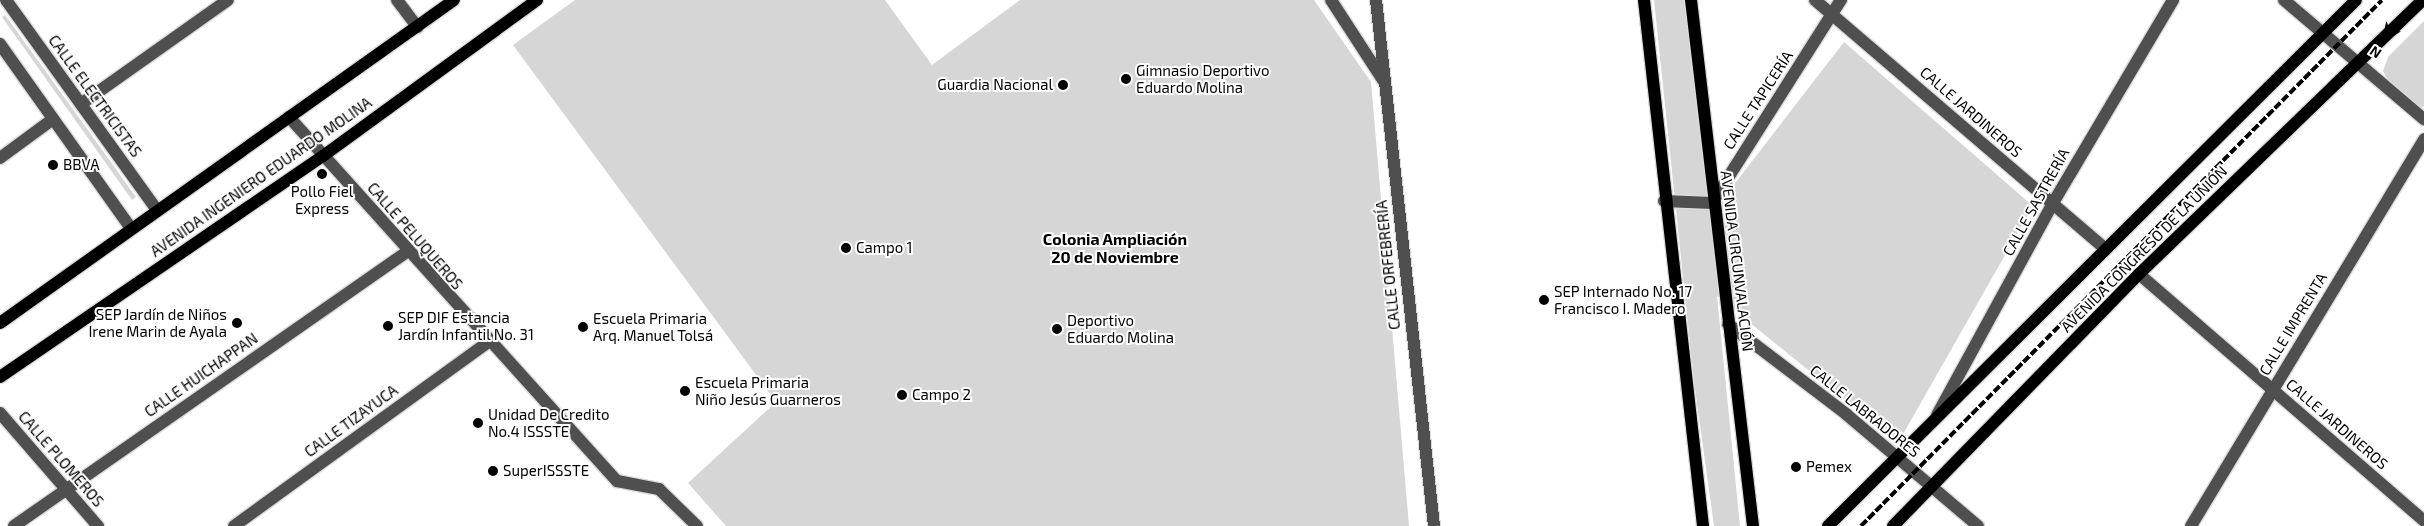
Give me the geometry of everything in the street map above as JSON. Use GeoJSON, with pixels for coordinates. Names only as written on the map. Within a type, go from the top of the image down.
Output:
{"type":"FeatureCollection","features":[{"type":"Feature","properties":{"kind":"main road"},"geometry":{"type":"LineString","coordinates":[[0,323],[454,0]]}},
{"type":"Feature","properties":{"kind":"main road","name":"AVENIDA INGENIERO EDUARDO MOLINA"},"geometry":{"type":"LineString","coordinates":[[0,377],[323,156],[537,0]]}},
{"type":"Feature","properties":{"kind":"main road"},"geometry":{"type":"LineString","coordinates":[[1644,0],[1664,201],[1703,526]]}},
{"type":"Feature","properties":{"kind":"main road","name":"AVENIDA CIRCUNVALACIÓN"},"geometry":{"type":"LineString","coordinates":[[1691,0],[1712,203],[1753,526]]}},
{"type":"Feature","properties":{"kind":"main road","name":"AVENIDA CONGRESO DE LA UNIÓN"},"geometry":{"type":"LineString","coordinates":[[1828,526],[2324,34],[2356,0]]}},
{"type":"Feature","properties":{"kind":"main road","name":"AVENIDA CONGRESO DE LA UNIÓN"},"geometry":{"type":"LineString","coordinates":[[1893,526],[1933,488],[2139,274],[2424,0]]}},
{"type":"Feature","properties":{"kind":"street"},"geometry":{"type":"LineString","coordinates":[[81,104],[228,0]]}},
{"type":"Feature","properties":{"kind":"street"},"geometry":{"type":"LineString","coordinates":[[397,0],[416,27]]}},
{"type":"Feature","properties":{"kind":"street"},"geometry":{"type":"LineString","coordinates":[[1331,0],[1384,83]]}},
{"type":"Feature","properties":{"kind":"street","name":"CALLE ORFEBRERÍA"},"geometry":{"type":"LineString","coordinates":[[1376,0],[1434,526]]}},
{"type":"Feature","properties":{"kind":"street","name":"CALLE JARDINEROS"},"geometry":{"type":"LineString","coordinates":[[1815,0],[2106,249]]}},
{"type":"Feature","properties":{"kind":"street"},"geometry":{"type":"LineString","coordinates":[[1832,0],[1832,14]]}},
{"type":"Feature","properties":{"kind":"street","name":"CALLE TAPICERÍA"},"geometry":{"type":"LineString","coordinates":[[1712,203],[1841,0]]}},
{"type":"Feature","properties":{"kind":"street","name":"CALLE SASTRERÍA"},"geometry":{"type":"LineString","coordinates":[[1932,424],[2053,203],[2173,0]]}},
{"type":"Feature","properties":{"kind":"street"},"geometry":{"type":"LineString","coordinates":[[2284,0],[2424,119]]}},
{"type":"Feature","properties":{"kind":"street","name":"CALLE ELECTRICISTAS"},"geometry":{"type":"LineString","coordinates":[[7,4],[157,210]]}},
{"type":"Feature","properties":{"kind":"street"},"geometry":{"type":"LineString","coordinates":[[0,44],[131,228]]}},
{"type":"Feature","properties":{"kind":"street","name":"CALLE PELUQUEROS"},"geometry":{"type":"LineString","coordinates":[[289,117],[488,343],[617,482],[659,489],[697,526]]}},
{"type":"Feature","properties":{"kind":"street"},"geometry":{"type":"LineString","coordinates":[[0,158],[53,119]]}},
{"type":"Feature","properties":{"kind":"street","name":"CALLE IMPRENTA"},"geometry":{"type":"LineString","coordinates":[[2191,526],[2424,139]]}},
{"type":"Feature","properties":{"kind":"street"},"geometry":{"type":"LineString","coordinates":[[1664,201],[1712,203]]}},
{"type":"Feature","properties":{"kind":"street","name":"CALLE HUICHAPPAN"},"geometry":{"type":"LineString","coordinates":[[14,526],[407,252]]}},
{"type":"Feature","properties":{"kind":"street","name":"CALLE JARDINEROS"},"geometry":{"type":"LineString","coordinates":[[2139,274],[2424,521]]}},
{"type":"Feature","properties":{"kind":"street","name":"CALLE LABRADORES"},"geometry":{"type":"LineString","coordinates":[[1728,324],[1898,457],[1978,526]]}},
{"type":"Feature","properties":{"kind":"street","name":"CALLE TIZAYUCA"},"geometry":{"type":"LineString","coordinates":[[234,526],[488,343]]}},
{"type":"Feature","properties":{"kind":"street","name":"CALLE PLOMEROS"},"geometry":{"type":"LineString","coordinates":[[0,413],[98,526]]}},
{"type":"Feature","properties":{"kind":"shaded area","name":"Deportivo Eduardo Molina"},"geometry":{"type":"Polygon","coordinates":[[[575,0],[885,0],[932,65],[1020,0],[1314,0],[1371,82],[1409,526],[726,526],[688,483],[776,402],[513,45],[575,0]]]}},
{"type":"Feature","properties":{"kind":"shaded area"},"geometry":{"type":"Polygon","coordinates":[[[1654,0],[1684,0],[1712,213],[1844,42],[2033,206],[1898,443],[1717,296],[1740,526],[1714,526],[1694,382],[1654,0]]]}},
{"type":"Feature","properties":{"kind":"shaded area"},"geometry":{"type":"Polygon","coordinates":[[[5,15],[136,197],[132,200],[2,17],[5,15]]]}},
{"type":"Feature","properties":{"kind":"shaded area"},"geometry":{"type":"Polygon","coordinates":[[[2424,21],[2424,106],[2420,108],[2389,83],[2383,71],[2388,57],[2424,21]]]}},
{"type":"Feature","properties":{"kind":"railway"},"geometry":{"type":"LineString","coordinates":[[1861,526],[2382,0]]}},
{"type":"Feature","properties":{"kind":"place","name":"Gimnasio Deportivo Eduardo Molina"},"geometry":{"type":"Point","coordinates":[1126,79]}},
{"type":"Feature","properties":{"kind":"place","name":"Guardia Nacional"},"geometry":{"type":"Point","coordinates":[1063,85]}},
{"type":"Feature","properties":{"kind":"place","name":"BBVA"},"geometry":{"type":"Point","coordinates":[53,165]}},
{"type":"Feature","properties":{"kind":"place","name":"Pollo Fiel Express"},"geometry":{"type":"Point","coordinates":[322,174]}},
{"type":"Feature","properties":{"kind":"place","name":"Campo 1"},"geometry":{"type":"Point","coordinates":[846,248]}},
{"type":"Feature","properties":{"kind":"place","name":"SEP Internado No. 17 Francisco I. Madero"},"geometry":{"type":"Point","coordinates":[1544,300]}},
{"type":"Feature","properties":{"kind":"place","name":"SEP Jardín de Niños Irene Marin de Ayala"},"geometry":{"type":"Point","coordinates":[237,323]}},
{"type":"Feature","properties":{"kind":"place","name":"SEP DIF Estancia Jardín Infantil No. 31"},"geometry":{"type":"Point","coordinates":[388,326]}},
{"type":"Feature","properties":{"kind":"place","name":"Escuela Primaria Arq. Manuel Tolsá"},"geometry":{"type":"Point","coordinates":[583,327]}},
{"type":"Feature","properties":{"kind":"place","name":"Deportivo Eduardo Molina"},"geometry":{"type":"Point","coordinates":[1057,329]}},
{"type":"Feature","properties":{"kind":"place","name":"Escuela Primaria Niño Jesús Guarneros"},"geometry":{"type":"Point","coordinates":[685,391]}},
{"type":"Feature","properties":{"kind":"place","name":"Campo 2"},"geometry":{"type":"Point","coordinates":[902,395]}},
{"type":"Feature","properties":{"kind":"place","name":"Unidad De Credito No.4 ISSSTE"},"geometry":{"type":"Point","coordinates":[478,423]}},
{"type":"Feature","properties":{"kind":"place","name":"Pemex"},"geometry":{"type":"Point","coordinates":[1796,467]}},
{"type":"Feature","properties":{"kind":"place","name":"SuperISSSTE"},"geometry":{"type":"Point","coordinates":[493,471]}},
{"type":"Feature","properties":{"kind":"district","name":"Colonia Ampliación 20 de Noviembre"},"geometry":{"type":"Point","coordinates":[1115,248]}}]}
